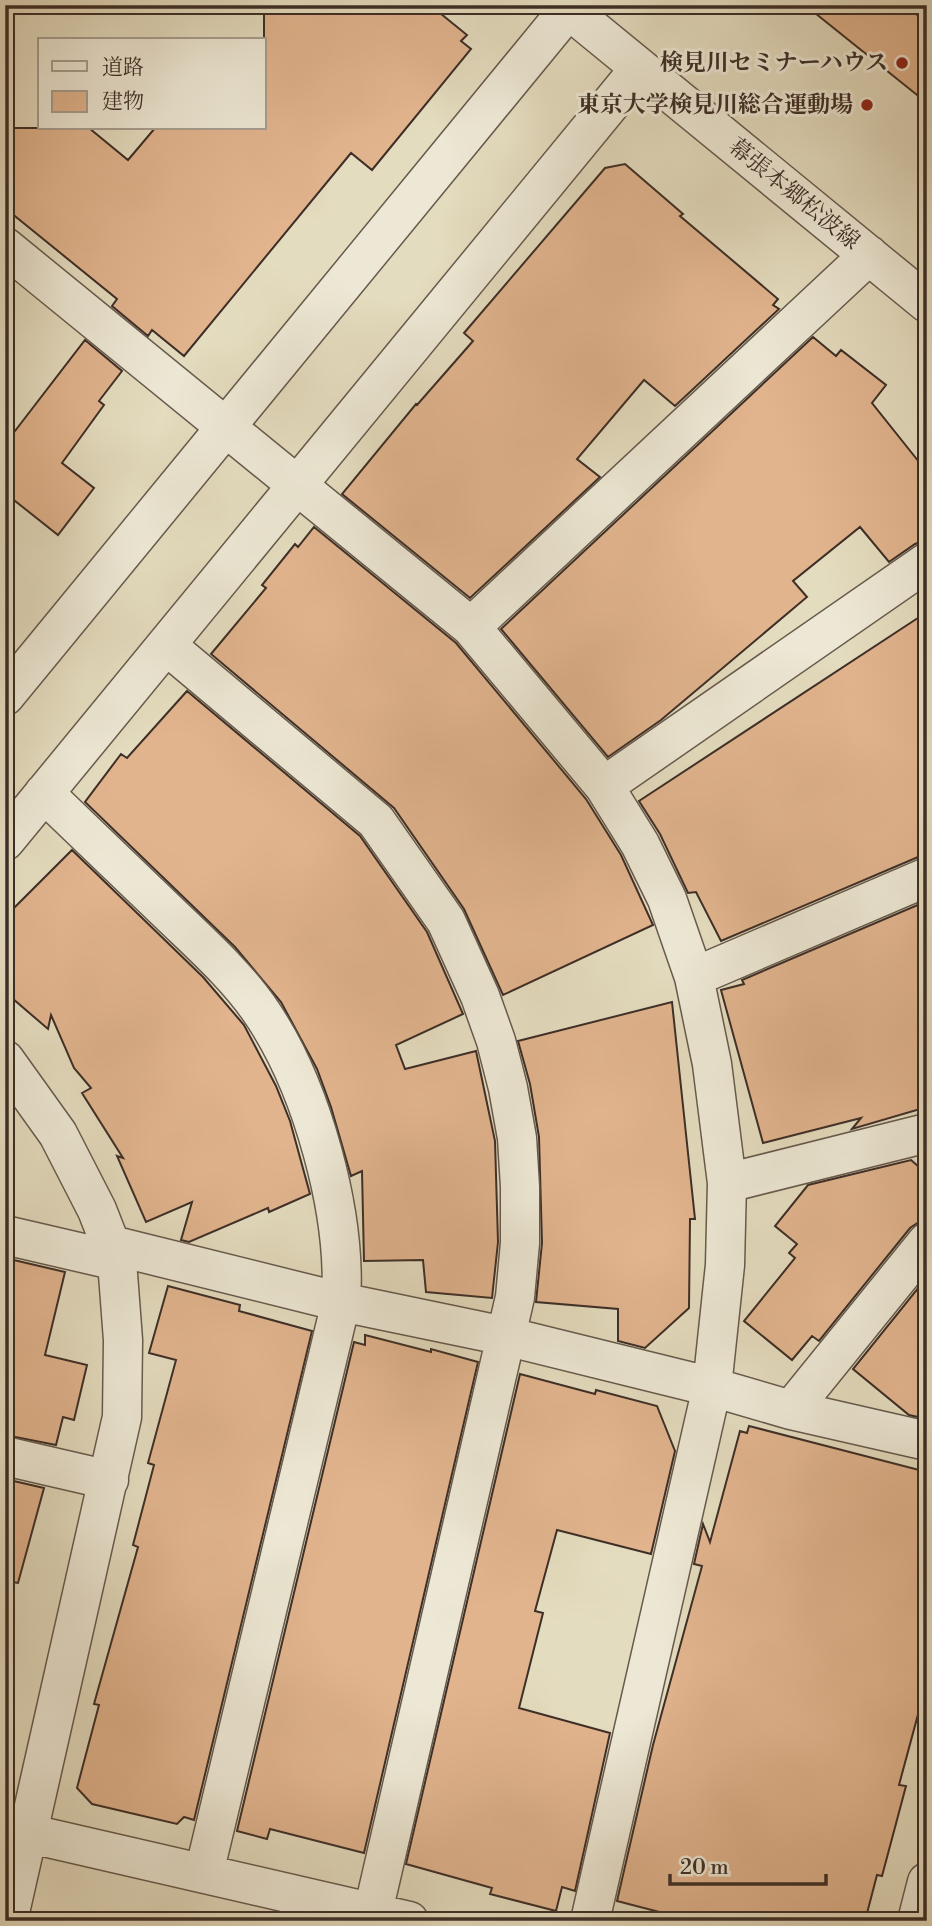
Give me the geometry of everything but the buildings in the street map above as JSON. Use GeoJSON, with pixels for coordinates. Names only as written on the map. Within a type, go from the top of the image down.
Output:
{"type":"FeatureCollection","features":[{"type":"Feature","properties":{"kind":"street","name":"幕張本郷松波線"},"geometry":{"type":"LineString","coordinates":[[566,7],[927,303]]}},
{"type":"Feature","properties":{"kind":"street"},"geometry":{"type":"LineString","coordinates":[[5,696],[566,7]]}},
{"type":"Feature","properties":{"kind":"street"},"geometry":{"type":"LineString","coordinates":[[5,841],[640,68]]}},
{"type":"Feature","properties":{"kind":"street"},"geometry":{"type":"LineString","coordinates":[[5,247],[471,627],[604,786],[640,844],[667,899],[694,978],[712,1064],[727,1183],[725,1265],[712,1387],[590,1921]]}},
{"type":"Feature","properties":{"kind":"street"},"geometry":{"type":"LineString","coordinates":[[471,627],[869,255]]}},
{"type":"Feature","properties":{"kind":"street"},"geometry":{"type":"LineString","coordinates":[[604,786],[927,562]]}},
{"type":"Feature","properties":{"kind":"street"},"geometry":{"type":"LineString","coordinates":[[17,1830],[204,1873],[307,1909],[391,1917],[505,1336],[515,1297],[520,1243],[517,1138],[508,1088],[496,1041],[480,996],[446,921],[376,821],[166,645]]}},
{"type":"Feature","properties":{"kind":"street"},"geometry":{"type":"LineString","coordinates":[[44,793],[197,940],[262,1012],[286,1055],[307,1105],[339,1228],[343,1270],[341,1301],[204,1873]]}},
{"type":"Feature","properties":{"kind":"street"},"geometry":{"type":"LineString","coordinates":[[694,978],[927,877]]}},
{"type":"Feature","properties":{"kind":"street"},"geometry":{"type":"LineString","coordinates":[[5,1060],[58,1134],[97,1210],[114,1253],[123,1340],[122,1417],[109,1480],[17,1830],[8,1921]]}},
{"type":"Feature","properties":{"kind":"street"},"geometry":{"type":"LineString","coordinates":[[727,1183],[927,1133]]}},
{"type":"Feature","properties":{"kind":"street"},"geometry":{"type":"LineString","coordinates":[[5,1235],[114,1253],[505,1336],[712,1387],[791,1410],[927,1441]]}},
{"type":"Feature","properties":{"kind":"street"},"geometry":{"type":"LineString","coordinates":[[791,1410],[927,1242]]}},
{"type":"Feature","properties":{"kind":"street"},"geometry":{"type":"LineString","coordinates":[[5,1456],[109,1480]]}},
{"type":"Feature","properties":{"kind":"street"},"geometry":{"type":"LineString","coordinates":[[917,1921],[927,1882]]}},
{"type":"Feature","properties":{"kind":"place","name":"検見川セミナーハウス"},"geometry":{"type":"Point","coordinates":[902,63]}},
{"type":"Feature","properties":{"kind":"place","name":"東京大学検見川総合運動場"},"geometry":{"type":"Point","coordinates":[867,105]}}]}
